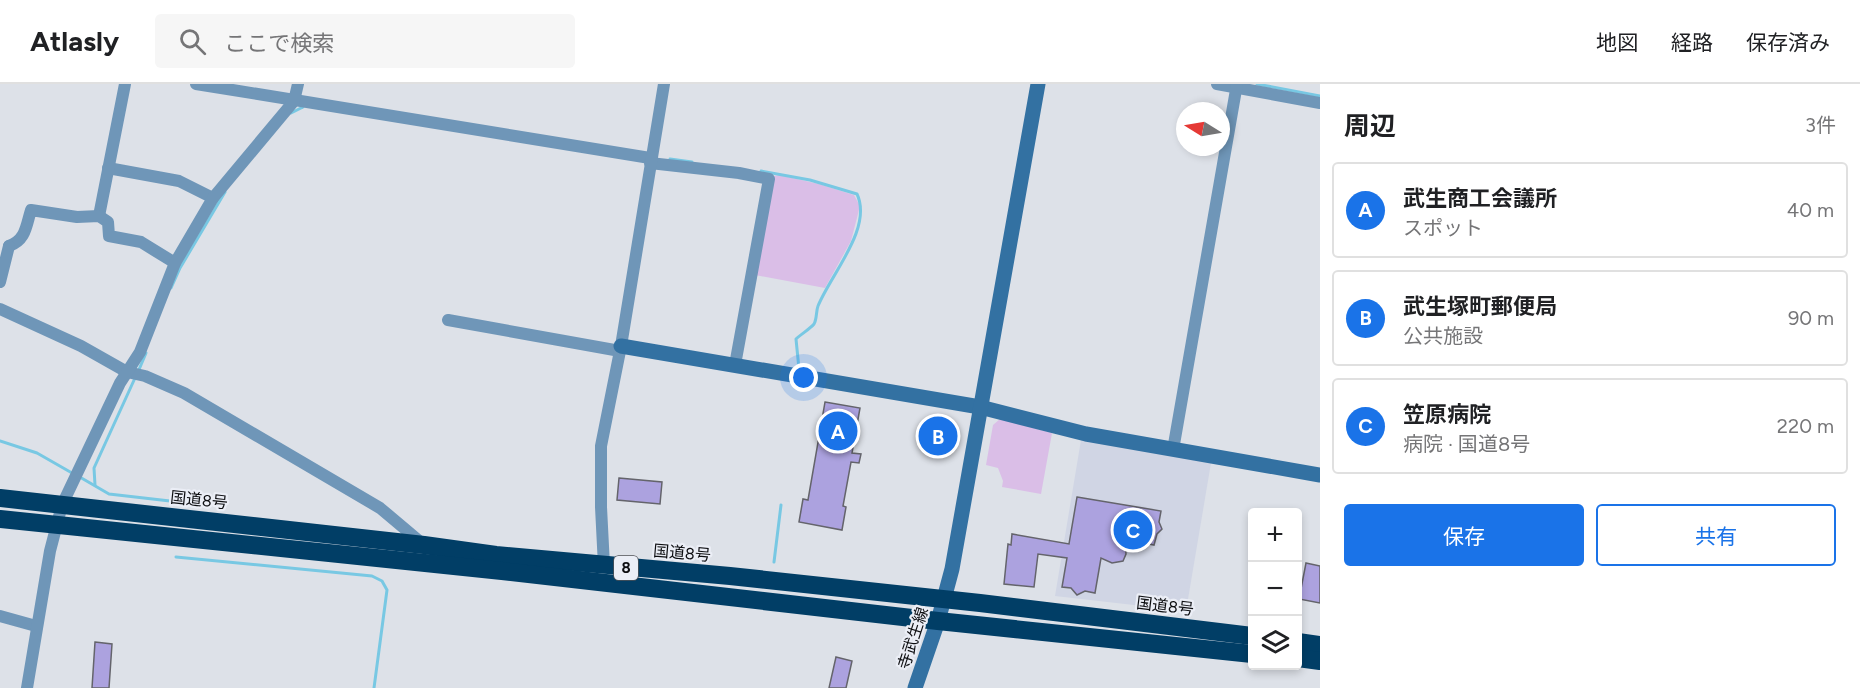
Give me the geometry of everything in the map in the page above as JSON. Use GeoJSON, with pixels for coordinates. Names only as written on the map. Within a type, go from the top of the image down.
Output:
{"type":"FeatureCollection","features":[{"type":"Feature","properties":{"kind":"highway","name":"国道8号"},"geometry":{"type":"LineString","coordinates":[[0,498],[604,566],[730,576],[1248,636]]}},
{"type":"Feature","properties":{"kind":"highway","name":"8"},"geometry":{"type":"LineString","coordinates":[[0,519],[502,571],[1248,654]]}},
{"type":"Feature","properties":{"kind":"highway"},"geometry":{"type":"LineString","coordinates":[[1302,643],[1320,645]]}},
{"type":"Feature","properties":{"kind":"highway"},"geometry":{"type":"LineString","coordinates":[[1302,659],[1320,661]]}},
{"type":"Feature","properties":{"kind":"street"},"geometry":{"type":"LineString","coordinates":[[99,216],[125,84]]}},
{"type":"Feature","properties":{"kind":"street"},"geometry":{"type":"LineString","coordinates":[[196,84],[769,179],[735,365]]}},
{"type":"Feature","properties":{"kind":"street"},"geometry":{"type":"LineString","coordinates":[[27,688],[55,525],[62,505],[127,372],[140,352],[175,263],[213,198],[294,101],[298,84]]}},
{"type":"Feature","properties":{"kind":"street"},"geometry":{"type":"LineString","coordinates":[[604,566],[601,446],[620,348],[664,84]]}},
{"type":"Feature","properties":{"kind":"street","name":"寺武生線"},"geometry":{"type":"LineString","coordinates":[[915,688],[938,621],[952,569],[1038,84]]}},
{"type":"Feature","properties":{"kind":"street"},"geometry":{"type":"LineString","coordinates":[[1217,84],[1320,103]]}},
{"type":"Feature","properties":{"kind":"street"},"geometry":{"type":"LineString","coordinates":[[1173,450],[1237,86]]}},
{"type":"Feature","properties":{"kind":"street"},"geometry":{"type":"LineString","coordinates":[[108,168],[178,182],[213,198]]}},
{"type":"Feature","properties":{"kind":"street"},"geometry":{"type":"LineString","coordinates":[[0,282],[4,243],[18,243],[23,236],[31,210],[77,217],[99,216],[108,222],[109,236],[141,242],[175,263]]}},
{"type":"Feature","properties":{"kind":"street"},"geometry":{"type":"LineString","coordinates":[[0,309],[81,346],[127,372],[145,376],[184,393],[380,508],[424,545]]}},
{"type":"Feature","properties":{"kind":"street"},"geometry":{"type":"LineString","coordinates":[[448,320],[735,365],[980,407],[1086,434],[1320,475]]}},
{"type":"Feature","properties":{"kind":"street"},"geometry":{"type":"LineString","coordinates":[[0,616],[36,626]]}},
{"type":"Feature","properties":{"kind":"shaded area"},"geometry":{"type":"Polygon","coordinates":[[[779,175],[854,195],[860,206],[851,241],[825,288],[755,275],[774,176],[779,175]]]}},
{"type":"Feature","properties":{"kind":"shaded area"},"geometry":{"type":"Polygon","coordinates":[[[1000,419],[1052,433],[1041,494],[1002,487],[1003,481],[998,468],[986,465],[993,425],[1000,419]]]}},
{"type":"Feature","properties":{"kind":"shaded area"},"geometry":{"type":"Polygon","coordinates":[[[1081,440],[1211,463],[1186,611],[1055,596],[1081,440]]]}},
{"type":"Feature","properties":{"kind":"building"},"geometry":{"type":"Polygon","coordinates":[[[825,402],[860,408],[852,453],[861,454],[859,463],[851,462],[843,506],[846,507],[842,530],[799,522],[803,499],[808,500],[825,402]]]}},
{"type":"Feature","properties":{"kind":"building"},"geometry":{"type":"Polygon","coordinates":[[[928,426],[951,431],[949,445],[925,441],[928,426]]]}},
{"type":"Feature","properties":{"kind":"building"},"geometry":{"type":"Polygon","coordinates":[[[619,478],[662,482],[660,504],[617,500],[619,478]]]}},
{"type":"Feature","properties":{"kind":"building"},"geometry":{"type":"Polygon","coordinates":[[[1077,497],[1161,511],[1159,522],[1162,529],[1157,534],[1154,545],[1125,539],[1126,554],[1123,561],[1112,563],[1101,558],[1095,593],[1085,591],[1077,595],[1071,588],[1062,587],[1067,558],[1038,554],[1034,587],[1004,584],[1008,544],[1011,545],[1012,534],[1069,544],[1077,497]]]}},
{"type":"Feature","properties":{"kind":"building"},"geometry":{"type":"Polygon","coordinates":[[[1306,563],[1320,566],[1320,603],[1302,600],[1306,563]]]}},
{"type":"Feature","properties":{"kind":"building"},"geometry":{"type":"Polygon","coordinates":[[[95,642],[112,644],[109,688],[92,688],[95,642]]]}},
{"type":"Feature","properties":{"kind":"building"},"geometry":{"type":"Polygon","coordinates":[[[836,657],[852,661],[846,688],[829,688],[836,657]]]}},
{"type":"Feature","properties":{"kind":"waterway"},"geometry":{"type":"LineString","coordinates":[[1257,84],[1320,96]]}},
{"type":"Feature","properties":{"kind":"waterway"},"geometry":{"type":"LineString","coordinates":[[291,113],[303,107]]}},
{"type":"Feature","properties":{"kind":"waterway"},"geometry":{"type":"LineString","coordinates":[[670,159],[692,162]]}},
{"type":"Feature","properties":{"kind":"waterway"},"geometry":{"type":"LineString","coordinates":[[761,171],[810,180],[857,194],[860,207],[855,236],[824,293],[818,306],[816,320],[796,339],[799,369]]}},
{"type":"Feature","properties":{"kind":"waterway"},"geometry":{"type":"LineString","coordinates":[[171,288],[180,268],[225,192]]}},
{"type":"Feature","properties":{"kind":"waterway"},"geometry":{"type":"LineString","coordinates":[[138,372],[146,353]]}},
{"type":"Feature","properties":{"kind":"waterway"},"geometry":{"type":"LineString","coordinates":[[95,485],[94,468],[135,378]]}},
{"type":"Feature","properties":{"kind":"waterway"},"geometry":{"type":"LineString","coordinates":[[0,441],[37,453],[72,473]]}},
{"type":"Feature","properties":{"kind":"waterway"},"geometry":{"type":"LineString","coordinates":[[78,476],[109,494],[170,501]]}},
{"type":"Feature","properties":{"kind":"waterway"},"geometry":{"type":"LineString","coordinates":[[774,562],[781,505]]}},
{"type":"Feature","properties":{"kind":"waterway"},"geometry":{"type":"LineString","coordinates":[[176,557],[372,576],[382,581],[387,590],[374,688]]}},
{"type":"Feature","properties":{"kind":"place","name":"武生商工会議所"},"geometry":{"type":"Point","coordinates":[838,431]}},
{"type":"Feature","properties":{"kind":"place","name":"武生塚町郵便局"},"geometry":{"type":"Point","coordinates":[938,436]}},
{"type":"Feature","properties":{"kind":"place","name":"笠原病院"},"geometry":{"type":"Point","coordinates":[1133,530]}}]}
